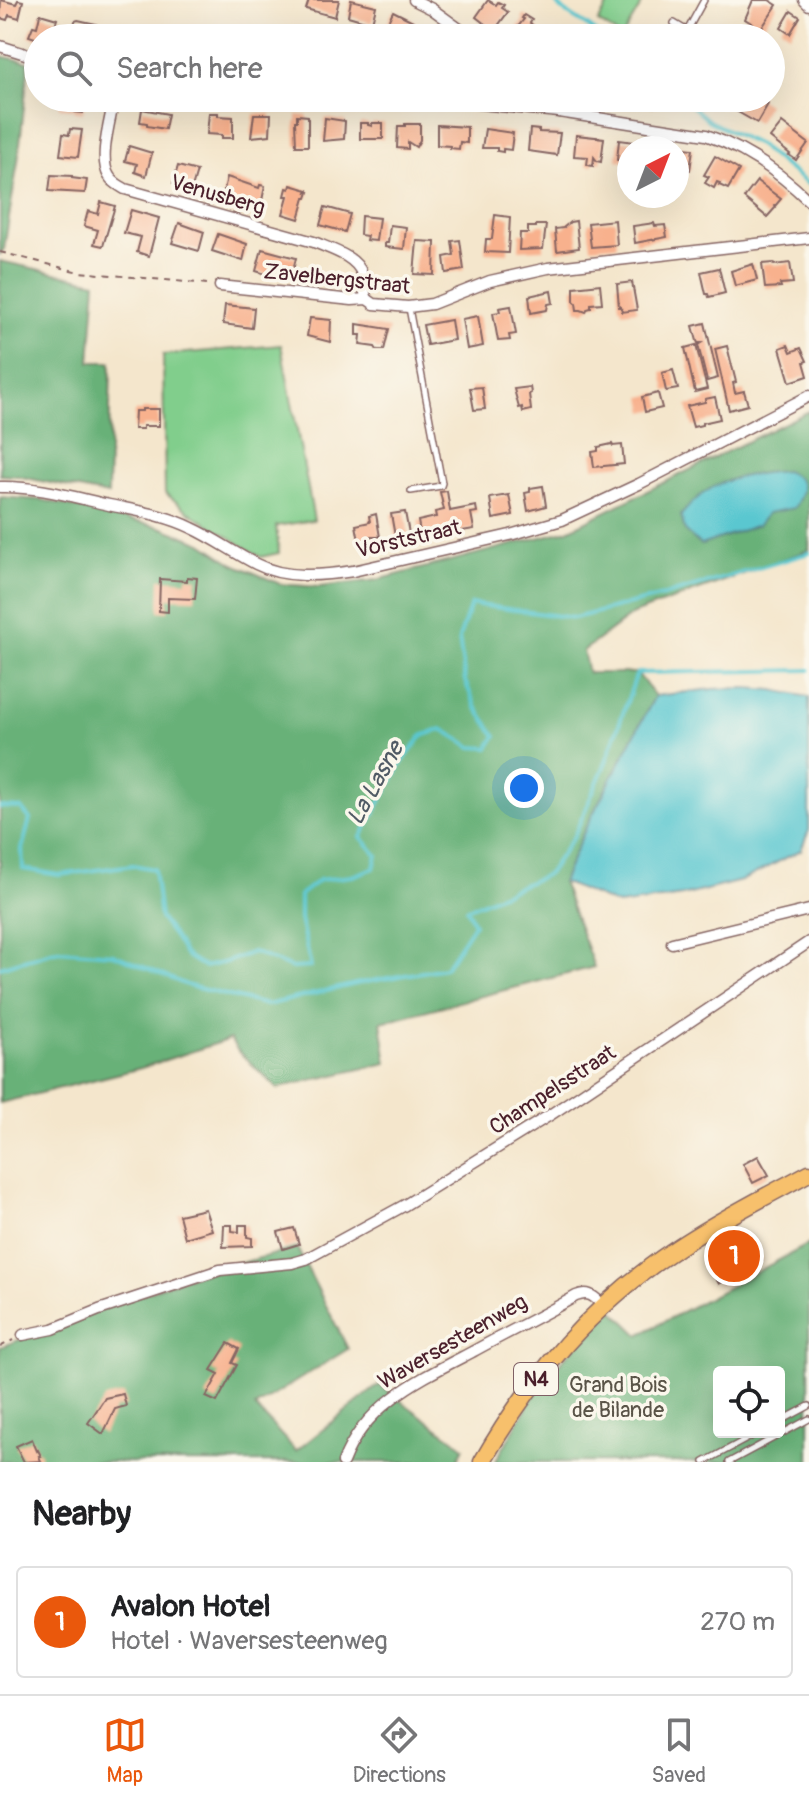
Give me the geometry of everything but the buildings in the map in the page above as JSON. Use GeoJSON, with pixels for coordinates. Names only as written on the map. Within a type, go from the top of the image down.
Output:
{"type":"FeatureCollection","features":[{"type":"Feature","properties":{"kind":"main road","name":"N4"},"geometry":{"type":"LineString","coordinates":[[482,1462],[512,1411],[550,1361],[636,1277],[678,1247],[809,1173]]}},
{"type":"Feature","properties":{"kind":"street"},"geometry":{"type":"LineString","coordinates":[[414,0],[453,24]]}},
{"type":"Feature","properties":{"kind":"street"},"geometry":{"type":"LineString","coordinates":[[804,0],[809,5]]}},
{"type":"Feature","properties":{"kind":"street"},"geometry":{"type":"LineString","coordinates":[[0,46],[24,54]]}},
{"type":"Feature","properties":{"kind":"street","name":"Venusberg"},"geometry":{"type":"LineString","coordinates":[[112,112],[105,160],[107,174],[114,182],[125,189],[314,242],[335,251],[352,260],[360,269],[367,299]]}},
{"type":"Feature","properties":{"kind":"street"},"geometry":{"type":"LineString","coordinates":[[559,112],[706,135],[726,142],[785,178],[809,201]]}},
{"type":"Feature","properties":{"kind":"street","name":"Zavelbergstraat"},"geometry":{"type":"LineString","coordinates":[[220,286],[367,299],[374,304],[408,307],[432,304],[490,281],[548,268],[809,238]]}},
{"type":"Feature","properties":{"kind":"street","name":"Vorststraat"},"geometry":{"type":"LineString","coordinates":[[0,487],[44,490],[164,517],[191,527],[259,566],[281,573],[332,574],[510,535],[562,520],[809,396]]}},
{"type":"Feature","properties":{"kind":"street"},"geometry":{"type":"LineString","coordinates":[[672,943],[809,910]]}},
{"type":"Feature","properties":{"kind":"street","name":"Champelsstraat"},"geometry":{"type":"LineString","coordinates":[[23,1335],[53,1329],[99,1310],[220,1270],[292,1263],[309,1258],[405,1205],[550,1115],[809,942]]}},
{"type":"Feature","properties":{"kind":"street","name":"Waversesteenweg"},"geometry":{"type":"LineString","coordinates":[[343,1462],[359,1429],[383,1404],[413,1383],[576,1296],[585,1293],[592,1295],[604,1306]]}},
{"type":"Feature","properties":{"kind":"lane"},"geometry":{"type":"LineString","coordinates":[[691,24],[704,0]]}},
{"type":"Feature","properties":{"kind":"lane"},"geometry":{"type":"LineString","coordinates":[[408,307],[442,483],[441,486],[411,491]]}},
{"type":"Feature","properties":{"kind":"lane"},"geometry":{"type":"LineString","coordinates":[[785,1419],[809,1406]]}},
{"type":"Feature","properties":{"kind":"lane"},"geometry":{"type":"LineString","coordinates":[[729,1462],[809,1419]]}},
{"type":"Feature","properties":{"kind":"lane"},"geometry":{"type":"LineString","coordinates":[[704,1462],[749,1438]]}},
{"type":"Feature","properties":{"kind":"path"},"geometry":{"type":"LineString","coordinates":[[0,252],[79,272],[220,286]]}},
{"type":"Feature","properties":{"kind":"path"},"geometry":{"type":"LineString","coordinates":[[0,1347],[23,1335]]}},
{"type":"Feature","properties":{"kind":"green space"},"geometry":{"type":"Polygon","coordinates":[[[611,0],[644,0],[630,24],[598,22],[611,0]]]}},
{"type":"Feature","properties":{"kind":"green space"},"geometry":{"type":"Polygon","coordinates":[[[0,56],[24,61],[24,107],[4,249],[0,254],[0,56]]]}},
{"type":"Feature","properties":{"kind":"green space"},"geometry":{"type":"Polygon","coordinates":[[[0,261],[96,282],[90,362],[111,362],[108,495],[0,475],[0,261]]]}},
{"type":"Feature","properties":{"kind":"green space"},"geometry":{"type":"Polygon","coordinates":[[[281,345],[314,520],[276,526],[279,553],[261,557],[192,514],[165,493],[163,355],[281,345]]]}},
{"type":"Feature","properties":{"kind":"green space"},"geometry":{"type":"Polygon","coordinates":[[[809,411],[809,550],[633,614],[583,651],[588,673],[637,673],[655,696],[587,825],[562,882],[594,967],[381,1022],[387,1063],[277,1088],[238,1051],[230,1039],[141,1068],[0,1103],[0,497],[43,500],[160,527],[202,543],[234,564],[280,584],[319,587],[377,580],[568,530],[809,411]]]}},
{"type":"Feature","properties":{"kind":"green space","name":"Grand Bois de Bilande"},"geometry":{"type":"Polygon","coordinates":[[[809,1244],[809,1462],[495,1462],[542,1381],[612,1309],[639,1335],[809,1244]]]}},
{"type":"Feature","properties":{"kind":"green space"},"geometry":{"type":"Polygon","coordinates":[[[297,1248],[348,1349],[255,1407],[296,1451],[379,1385],[464,1447],[457,1462],[0,1462],[0,1347],[185,1278],[297,1248]]]}},
{"type":"Feature","properties":{"kind":"water"},"geometry":{"type":"Polygon","coordinates":[[[786,471],[798,478],[802,486],[794,508],[768,513],[758,525],[701,545],[685,531],[681,515],[698,497],[714,487],[744,476],[786,471]]]}},
{"type":"Feature","properties":{"kind":"water"},"geometry":{"type":"Polygon","coordinates":[[[746,688],[809,697],[809,830],[801,850],[741,881],[682,896],[618,905],[562,882],[587,825],[655,696],[746,688]]]}},
{"type":"Feature","properties":{"kind":"waterway"},"geometry":{"type":"LineString","coordinates":[[554,0],[565,12],[584,24]]}},
{"type":"Feature","properties":{"kind":"waterway"},"geometry":{"type":"LineString","coordinates":[[699,112],[709,121],[758,145],[809,185]]}},
{"type":"Feature","properties":{"kind":"waterway","name":"La Lasne"},"geometry":{"type":"LineString","coordinates":[[0,807],[21,808],[30,819],[22,849],[23,869],[59,875],[133,865],[154,869],[160,918],[185,955],[204,967],[253,952],[292,968],[311,967],[300,919],[300,895],[319,880],[352,876],[374,868],[377,855],[361,837],[401,764],[422,736],[442,729],[472,747],[488,748],[496,736],[476,707],[465,681],[459,638],[471,604],[574,618],[663,596],[809,553]]}},
{"type":"Feature","properties":{"kind":"waterway"},"geometry":{"type":"LineString","coordinates":[[0,967],[58,950],[113,954],[189,986],[267,1005],[360,983],[445,968],[474,924],[467,909],[548,874],[574,836],[606,762],[637,673],[809,670]]}},
{"type":"Feature","properties":{"kind":"place","name":"Avalon Hotel"},"geometry":{"type":"Point","coordinates":[734,1256]}}]}
